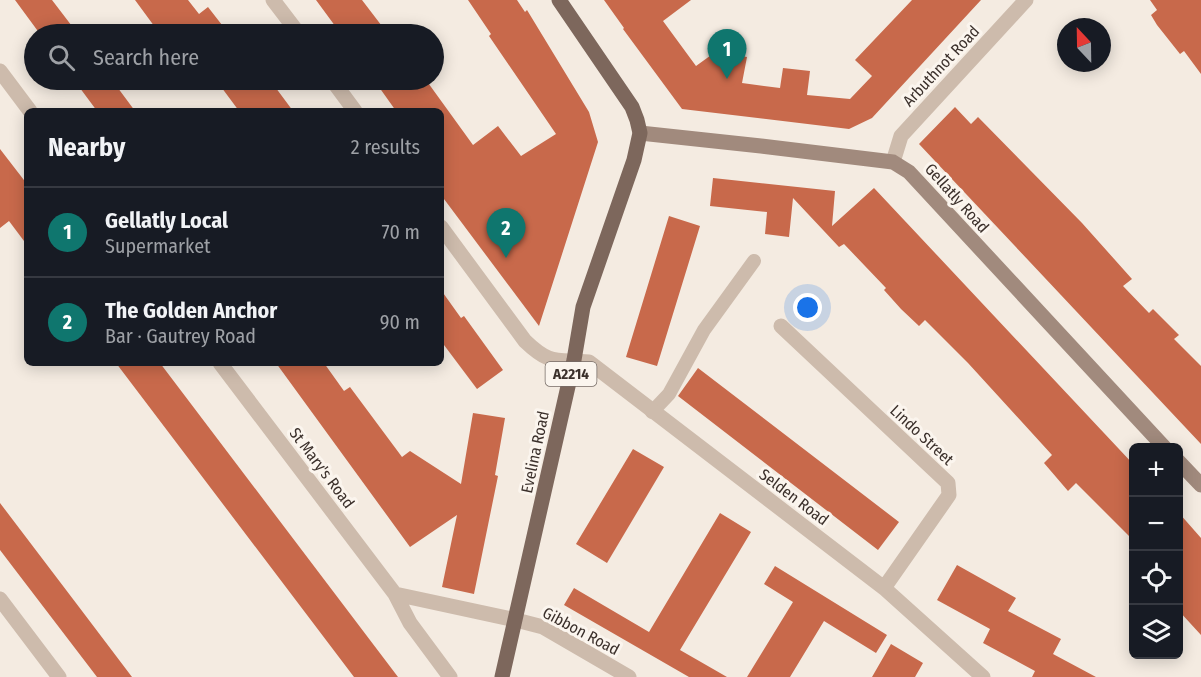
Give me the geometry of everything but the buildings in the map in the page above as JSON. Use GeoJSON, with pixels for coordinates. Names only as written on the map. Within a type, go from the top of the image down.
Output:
{"type":"FeatureCollection","features":[{"type":"Feature","properties":{"kind":"main road"},"geometry":{"type":"LineString","coordinates":[[559,0],[632,107],[640,133],[893,162]]}},
{"type":"Feature","properties":{"kind":"main road","name":"Evelina Road"},"geometry":{"type":"LineString","coordinates":[[502,677],[574,360],[583,307],[622,200],[640,133]]}},
{"type":"Feature","properties":{"kind":"main road","name":"Gellatly Road"},"geometry":{"type":"LineString","coordinates":[[893,162],[909,172],[1161,443]]}},
{"type":"Feature","properties":{"kind":"main road"},"geometry":{"type":"LineString","coordinates":[[1183,465],[1201,485]]}},
{"type":"Feature","properties":{"kind":"street"},"geometry":{"type":"LineString","coordinates":[[273,0],[291,24]]}},
{"type":"Feature","properties":{"kind":"street","name":"Arbuthnot Road"},"geometry":{"type":"LineString","coordinates":[[893,162],[901,136],[1026,0]]}},
{"type":"Feature","properties":{"kind":"street"},"geometry":{"type":"LineString","coordinates":[[0,71],[28,108]]}},
{"type":"Feature","properties":{"kind":"street"},"geometry":{"type":"LineString","coordinates":[[339,90],[353,108]]}},
{"type":"Feature","properties":{"kind":"street","name":"Selden Road"},"geometry":{"type":"LineString","coordinates":[[444,231],[525,341],[538,354],[555,361],[589,362],[884,588],[974,674]]}},
{"type":"Feature","properties":{"kind":"street","name":"Lindo Street"},"geometry":{"type":"LineString","coordinates":[[781,326],[948,483],[949,495],[884,588]]}},
{"type":"Feature","properties":{"kind":"street","name":"St Mary's Road"},"geometry":{"type":"LineString","coordinates":[[222,366],[395,594],[410,623],[450,677]]}},
{"type":"Feature","properties":{"kind":"street"},"geometry":{"type":"LineString","coordinates":[[395,594],[516,620]]}},
{"type":"Feature","properties":{"kind":"street"},"geometry":{"type":"LineString","coordinates":[[0,599],[59,677]]}},
{"type":"Feature","properties":{"kind":"street","name":"Gibbon Road"},"geometry":{"type":"LineString","coordinates":[[516,620],[543,627],[628,677]]}},
{"type":"Feature","properties":{"kind":"lane"},"geometry":{"type":"LineString","coordinates":[[652,412],[669,394],[704,330],[754,261]]}},
{"type":"Feature","properties":{"kind":"place","name":"Gellatly Local"},"geometry":{"type":"Point","coordinates":[727,79]}},
{"type":"Feature","properties":{"kind":"place","name":"The Golden Anchor"},"geometry":{"type":"Point","coordinates":[506,258]}}]}
